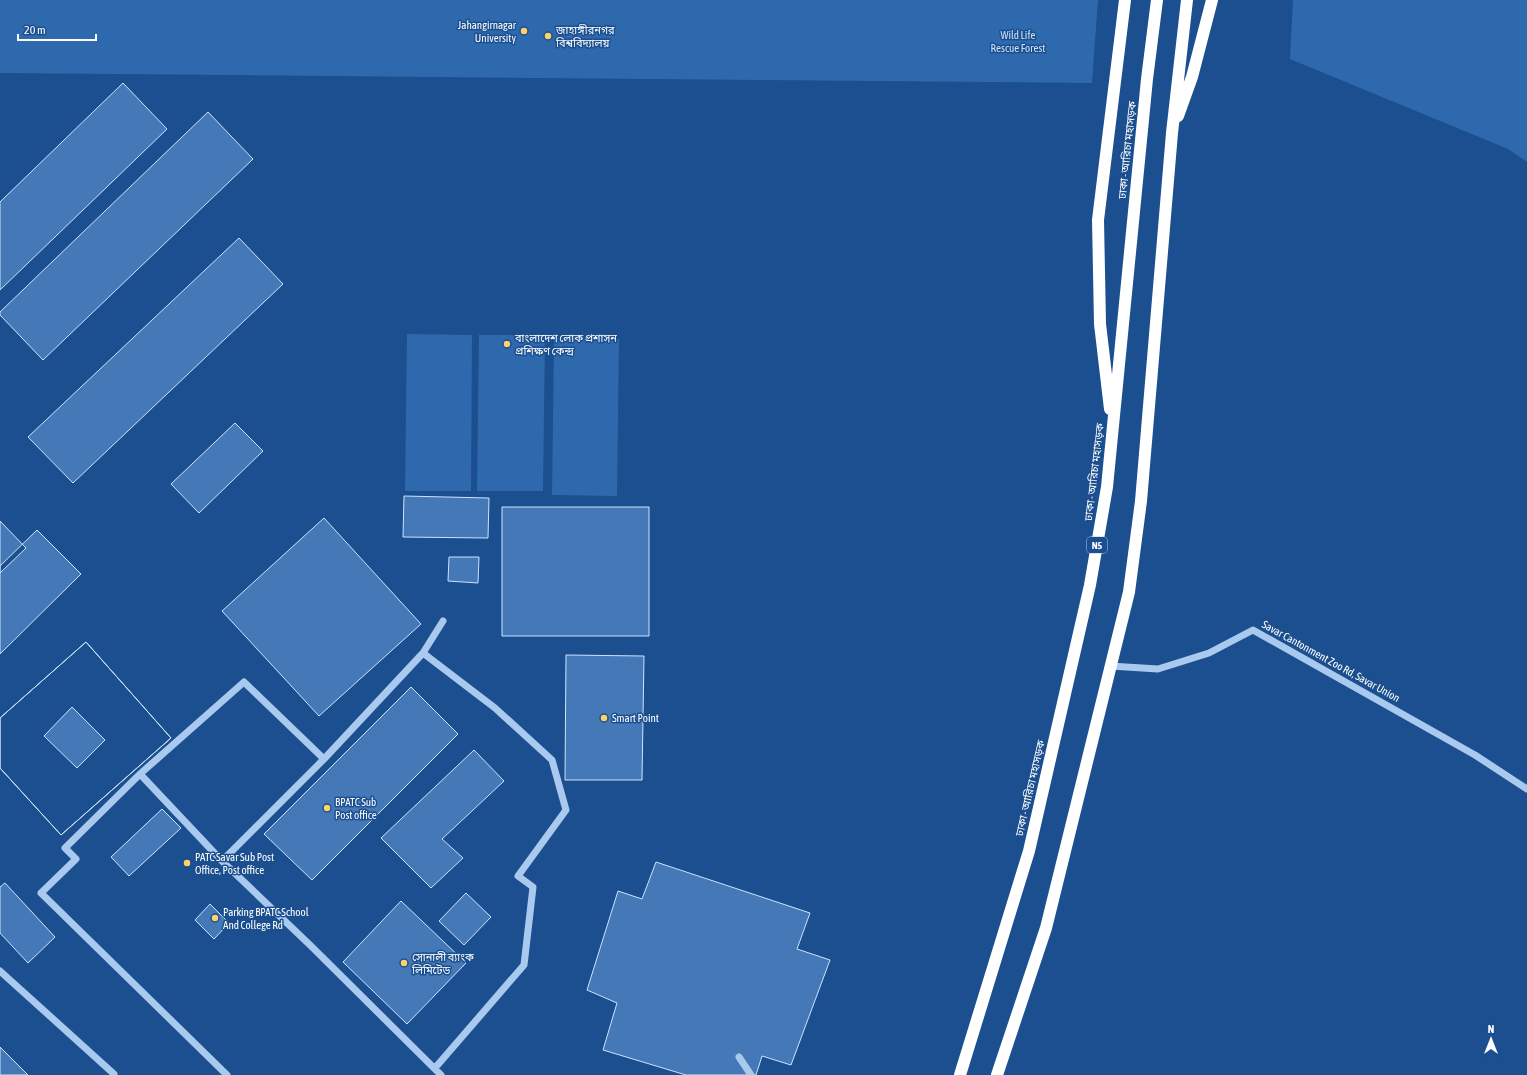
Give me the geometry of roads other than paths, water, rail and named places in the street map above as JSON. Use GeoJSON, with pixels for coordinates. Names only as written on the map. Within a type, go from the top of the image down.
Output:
{"type":"FeatureCollection","features":[{"type":"Feature","properties":{"kind":"highway"},"geometry":{"type":"LineString","coordinates":[[1112,434],[1100,324],[1098,220],[1125,0]]}},
{"type":"Feature","properties":{"kind":"highway","name":"ঢাকা - আরিচা মহাসড়ক"},"geometry":{"type":"LineString","coordinates":[[960,1075],[1029,851],[1090,585],[1107,487],[1147,79],[1157,0]]}},
{"type":"Feature","properties":{"kind":"highway"},"geometry":{"type":"LineString","coordinates":[[997,1075],[1046,928],[1129,592],[1141,501],[1172,133],[1187,0]]}},
{"type":"Feature","properties":{"kind":"highway"},"geometry":{"type":"LineString","coordinates":[[1172,133],[1192,77],[1212,0]]}},
{"type":"Feature","properties":{"kind":"street"},"geometry":{"type":"LineString","coordinates":[[222,861],[324,759],[423,653],[443,621]]}},
{"type":"Feature","properties":{"kind":"street","name":"Savar Cantonment Zoo Rd, Savar Union"},"geometry":{"type":"LineString","coordinates":[[1110,666],[1158,669],[1209,653],[1253,630],[1475,754],[1527,789]]}},
{"type":"Feature","properties":{"kind":"street"},"geometry":{"type":"LineString","coordinates":[[423,653],[494,708],[552,760],[566,810],[518,876],[533,887],[524,965],[435,1068]]}},
{"type":"Feature","properties":{"kind":"street"},"geometry":{"type":"LineString","coordinates":[[227,1075],[41,893],[76,859],[65,848],[140,774],[244,682],[324,759]]}},
{"type":"Feature","properties":{"kind":"street"},"geometry":{"type":"LineString","coordinates":[[140,774],[222,861],[442,1075]]}},
{"type":"Feature","properties":{"kind":"street"},"geometry":{"type":"LineString","coordinates":[[0,971],[114,1075]]}},
{"type":"Feature","properties":{"kind":"street"},"geometry":{"type":"LineString","coordinates":[[739,1057],[751,1075]]}},
{"type":"Feature","properties":{"kind":"place","name":"Jahangirnagar University"},"geometry":{"type":"Point","coordinates":[524,31]}},
{"type":"Feature","properties":{"kind":"place","name":"জাহাঙ্গীরনগর বিশ্ববিদ্যালয়"},"geometry":{"type":"Point","coordinates":[548,36]}},
{"type":"Feature","properties":{"kind":"place","name":"বাংলাদেশ লোক প্রশাসন প্রশিক্ষণ কেন্দ্র"},"geometry":{"type":"Point","coordinates":[507,344]}},
{"type":"Feature","properties":{"kind":"place","name":"Smart Point"},"geometry":{"type":"Point","coordinates":[604,718]}},
{"type":"Feature","properties":{"kind":"place","name":"BPATC Sub Post office"},"geometry":{"type":"Point","coordinates":[327,808]}},
{"type":"Feature","properties":{"kind":"place","name":"PATC Savar Sub Post Office, Post office"},"geometry":{"type":"Point","coordinates":[187,863]}},
{"type":"Feature","properties":{"kind":"place","name":"Parking BPATC School And College Rd"},"geometry":{"type":"Point","coordinates":[215,918]}},
{"type":"Feature","properties":{"kind":"place","name":"সোনালী ব্যাংক লিমিটেড"},"geometry":{"type":"Point","coordinates":[404,963]}},
{"type":"Feature","properties":{"kind":"park label","name":"Wild Life Rescue Forest"},"geometry":{"type":"Point","coordinates":[1018,41]}}]}
